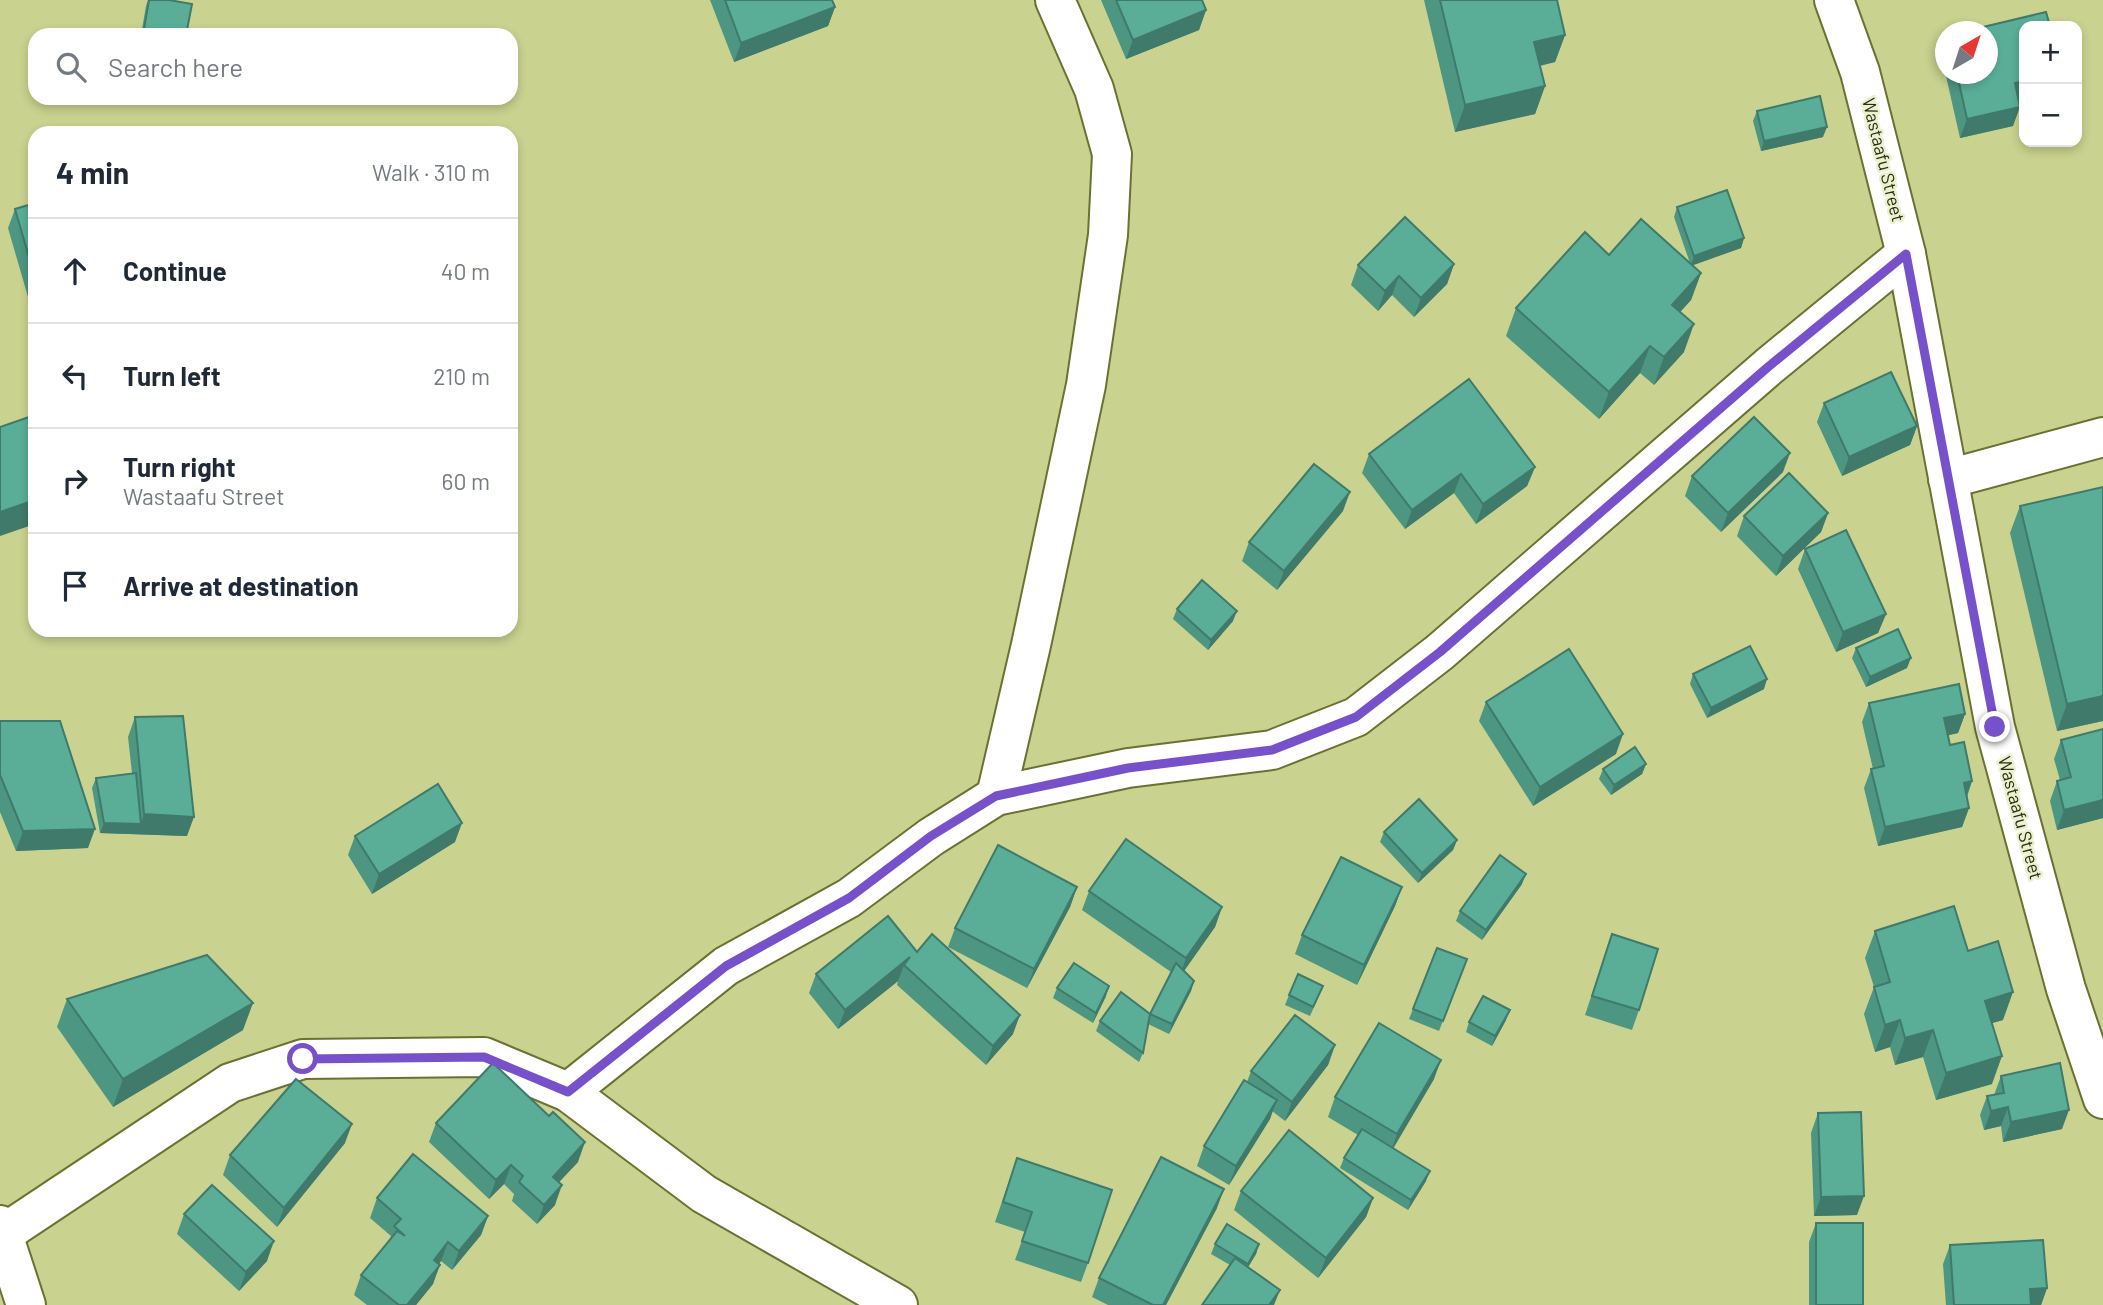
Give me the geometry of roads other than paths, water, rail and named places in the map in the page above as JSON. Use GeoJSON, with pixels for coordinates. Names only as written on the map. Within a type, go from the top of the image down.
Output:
{"type":"FeatureCollection","features":[{"type":"Feature","properties":{"kind":"street"},"geometry":{"type":"LineString","coordinates":[[996,796],[1086,385],[1108,234],[1112,154],[1094,89],[1055,0]]}},
{"type":"Feature","properties":{"kind":"street","name":"Wastaafu Street"},"geometry":{"type":"LineString","coordinates":[[1834,0],[1860,72],[1906,254],[1995,727],[2066,989],[2103,1099]]}},
{"type":"Feature","properties":{"kind":"street"},"geometry":{"type":"LineString","coordinates":[[568,1092],[726,966],[849,898],[931,836],[996,796],[1128,768],[1272,750],[1356,717],[1440,652],[1768,367],[1906,254]]}},
{"type":"Feature","properties":{"kind":"street"},"geometry":{"type":"LineString","coordinates":[[1948,479],[2103,437]]}},
{"type":"Feature","properties":{"kind":"street"},"geometry":{"type":"LineString","coordinates":[[26,1305],[1,1232],[230,1083],[303,1059],[484,1057],[568,1092],[704,1194],[898,1305]]}}]}
